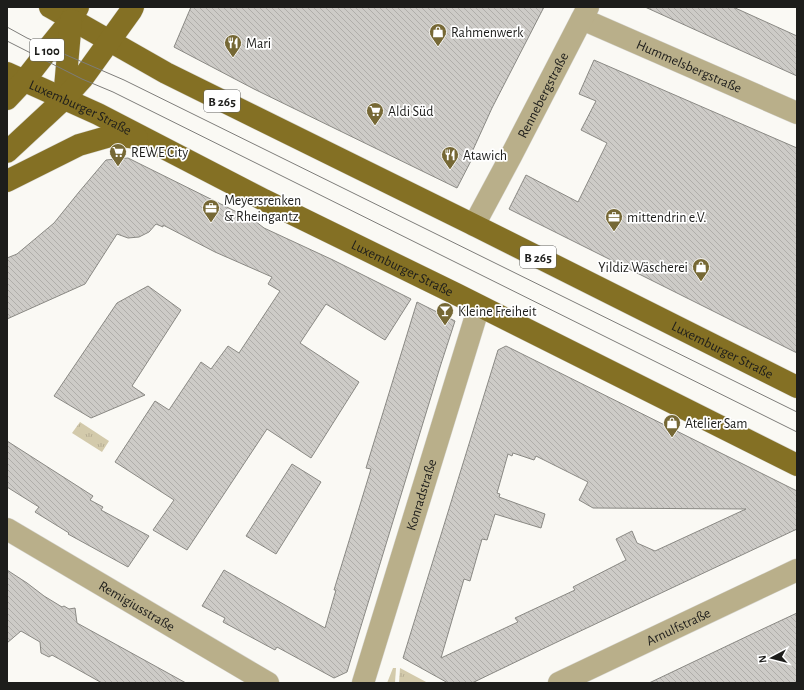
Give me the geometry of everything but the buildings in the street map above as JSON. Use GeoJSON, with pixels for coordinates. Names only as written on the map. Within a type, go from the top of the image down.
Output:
{"type":"FeatureCollection","features":[{"type":"Feature","properties":{"kind":"main road","name":"Luxemburger Straße"},"geometry":{"type":"LineString","coordinates":[[50,7],[75,13],[109,41],[166,73],[797,387]]}},
{"type":"Feature","properties":{"kind":"main road"},"geometry":{"type":"LineString","coordinates":[[7,152],[64,99],[82,79],[130,12]]}},
{"type":"Feature","properties":{"kind":"main road","name":"L 100"},"geometry":{"type":"LineString","coordinates":[[7,99],[16,77],[42,58],[75,13]]}},
{"type":"Feature","properties":{"kind":"main road"},"geometry":{"type":"LineString","coordinates":[[64,99],[75,13]]}},
{"type":"Feature","properties":{"kind":"main road","name":"Luxemburger Straße"},"geometry":{"type":"LineString","coordinates":[[16,77],[98,114],[286,210],[797,465]]}},
{"type":"Feature","properties":{"kind":"main road"},"geometry":{"type":"LineString","coordinates":[[7,181],[79,145],[100,138],[114,135],[150,140]]}},
{"type":"Feature","properties":{"kind":"street","name":"Hummelsbergstraße"},"geometry":{"type":"LineString","coordinates":[[585,13],[797,113]]}},
{"type":"Feature","properties":{"kind":"street","name":"Rennebergstraße"},"geometry":{"type":"LineString","coordinates":[[474,225],[585,13]]}},
{"type":"Feature","properties":{"kind":"street","name":"Konradstraße"},"geometry":{"type":"LineString","coordinates":[[363,683],[479,306]]}},
{"type":"Feature","properties":{"kind":"street","name":"Remigiusstraße"},"geometry":{"type":"LineString","coordinates":[[7,529],[268,683]]}},
{"type":"Feature","properties":{"kind":"street","name":"Arnulfstraße"},"geometry":{"type":"LineString","coordinates":[[559,683],[797,570]]}},
{"type":"Feature","properties":{"kind":"green space"},"geometry":{"type":"Polygon","coordinates":[[[80,422],[109,441],[102,452],[72,433],[80,422]]]}},
{"type":"Feature","properties":{"kind":"green space"},"geometry":{"type":"Polygon","coordinates":[[[393,668],[396,668],[395,683],[387,683],[393,668]]]}},
{"type":"Feature","properties":{"kind":"green space"},"geometry":{"type":"Polygon","coordinates":[[[400,668],[428,683],[399,683],[400,668]]]}},
{"type":"Feature","properties":{"kind":"tram line"},"geometry":{"type":"LineString","coordinates":[[7,27],[27,38],[124,80],[797,412]]}},
{"type":"Feature","properties":{"kind":"tram line"},"geometry":{"type":"LineString","coordinates":[[7,41],[82,79],[113,92],[797,432]]}},
{"type":"Feature","properties":{"kind":"place","name":"Rahmenwerk"},"geometry":{"type":"Point","coordinates":[438,47]}},
{"type":"Feature","properties":{"kind":"place","name":"Mari"},"geometry":{"type":"Point","coordinates":[233,58]}},
{"type":"Feature","properties":{"kind":"place","name":"Aldi Süd"},"geometry":{"type":"Point","coordinates":[375,126]}},
{"type":"Feature","properties":{"kind":"place","name":"REWE City"},"geometry":{"type":"Point","coordinates":[118,167]}},
{"type":"Feature","properties":{"kind":"place","name":"Atawich"},"geometry":{"type":"Point","coordinates":[450,170]}},
{"type":"Feature","properties":{"kind":"place","name":"Meyersrenken & Rheingantz"},"geometry":{"type":"Point","coordinates":[211,223]}},
{"type":"Feature","properties":{"kind":"place","name":"mittendrin e.V."},"geometry":{"type":"Point","coordinates":[614,232]}},
{"type":"Feature","properties":{"kind":"place","name":"Yildiz Wäscherei"},"geometry":{"type":"Point","coordinates":[701,282]}},
{"type":"Feature","properties":{"kind":"place","name":"Kleine Freiheit"},"geometry":{"type":"Point","coordinates":[445,326]}},
{"type":"Feature","properties":{"kind":"place","name":"Atelier Sam"},"geometry":{"type":"Point","coordinates":[672,438]}}]}
